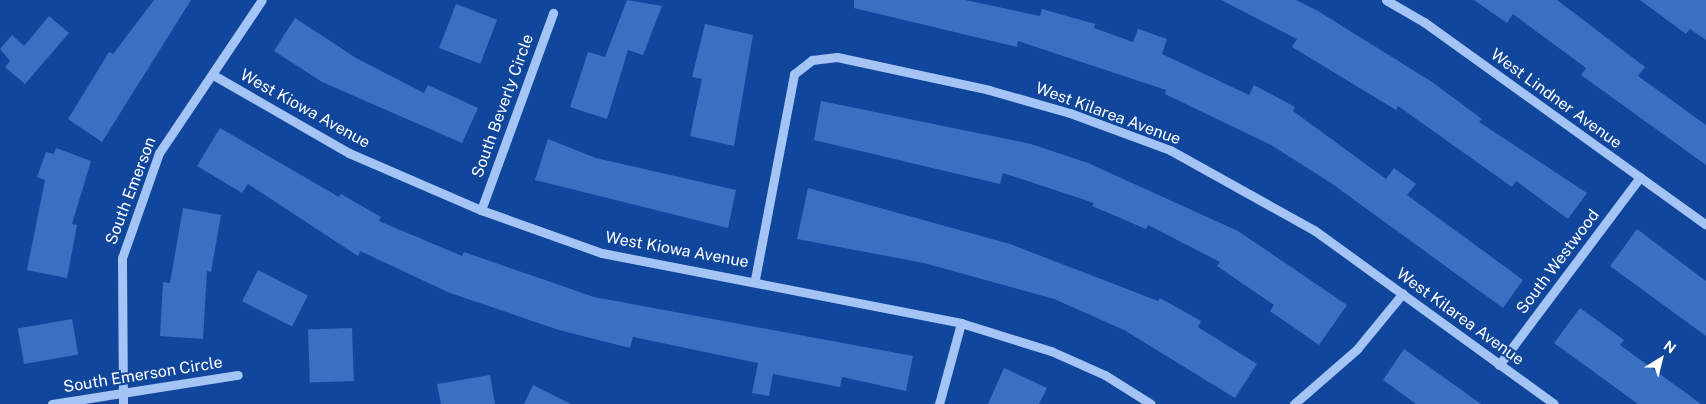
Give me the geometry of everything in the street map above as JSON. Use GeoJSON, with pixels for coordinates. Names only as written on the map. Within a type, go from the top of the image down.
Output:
{"type":"FeatureCollection","features":[{"type":"Feature","properties":{"kind":"street","name":"South Emerson"},"geometry":{"type":"LineString","coordinates":[[123,404],[120,393],[122,258],[159,152],[185,109],[214,76],[262,0]]}},
{"type":"Feature","properties":{"kind":"street","name":"West Lindner Avenue"},"geometry":{"type":"LineString","coordinates":[[1386,0],[1706,225]]}},
{"type":"Feature","properties":{"kind":"street","name":"South Beverly Circle"},"geometry":{"type":"LineString","coordinates":[[481,210],[553,13]]}},
{"type":"Feature","properties":{"kind":"street","name":"West Kilarea Avenue"},"geometry":{"type":"LineString","coordinates":[[755,279],[794,74],[812,60],[837,57],[998,93],[1170,150],[1314,230],[1554,404]]}},
{"type":"Feature","properties":{"kind":"street","name":"West Kiowa Avenue"},"geometry":{"type":"LineString","coordinates":[[214,76],[349,153],[481,210],[602,253],[755,279],[962,323],[1087,367],[1151,404]]}},
{"type":"Feature","properties":{"kind":"street","name":"South Westwood"},"geometry":{"type":"LineString","coordinates":[[1499,365],[1640,177]]}},
{"type":"Feature","properties":{"kind":"street"},"geometry":{"type":"LineString","coordinates":[[1294,404],[1357,349],[1403,294]]}},
{"type":"Feature","properties":{"kind":"street"},"geometry":{"type":"LineString","coordinates":[[939,404],[962,323]]}},
{"type":"Feature","properties":{"kind":"street","name":"South Emerson Circle"},"geometry":{"type":"LineString","coordinates":[[52,404],[238,375]]}},
{"type":"Feature","properties":{"kind":"building"},"geometry":{"type":"Polygon","coordinates":[[[154,0],[191,0],[102,142],[68,119],[109,52],[113,54],[154,0]]]}},
{"type":"Feature","properties":{"kind":"building"},"geometry":{"type":"Polygon","coordinates":[[[627,0],[662,6],[643,55],[628,50],[607,119],[570,107],[588,52],[605,57],[627,0]]]}},
{"type":"Feature","properties":{"kind":"building"},"geometry":{"type":"Polygon","coordinates":[[[854,0],[965,0],[1040,16],[1042,9],[1095,24],[1094,28],[1133,42],[1138,29],[1167,39],[1162,54],[1249,95],[1254,85],[1295,107],[1293,111],[1386,179],[1394,168],[1416,184],[1407,195],[1523,280],[1503,308],[1331,183],[1271,145],[1165,94],[1166,90],[1018,41],[1017,47],[854,8],[854,0]]]}},
{"type":"Feature","properties":{"kind":"building"},"geometry":{"type":"Polygon","coordinates":[[[1221,0],[1296,0],[1318,11],[1432,82],[1482,119],[1479,122],[1587,193],[1568,219],[1516,181],[1512,187],[1398,106],[1396,110],[1292,47],[1297,39],[1221,0]]]}},
{"type":"Feature","properties":{"kind":"building"},"geometry":{"type":"Polygon","coordinates":[[[1474,0],[1557,0],[1645,67],[1638,76],[1706,125],[1706,165],[1581,75],[1586,68],[1513,14],[1507,23],[1474,0]]]}},
{"type":"Feature","properties":{"kind":"building"},"geometry":{"type":"Polygon","coordinates":[[[1640,0],[1706,0],[1706,40],[1690,29],[1686,34],[1640,0]]]}},
{"type":"Feature","properties":{"kind":"building"},"geometry":{"type":"Polygon","coordinates":[[[456,4],[497,20],[480,64],[439,48],[456,4]]]}},
{"type":"Feature","properties":{"kind":"building"},"geometry":{"type":"Polygon","coordinates":[[[49,16],[69,33],[25,84],[5,67],[10,61],[0,49],[12,35],[24,46],[49,16]]]}},
{"type":"Feature","properties":{"kind":"building"},"geometry":{"type":"Polygon","coordinates":[[[295,18],[356,58],[424,93],[428,85],[478,108],[462,143],[322,82],[274,51],[295,18]]]}},
{"type":"Feature","properties":{"kind":"building"},"geometry":{"type":"Polygon","coordinates":[[[705,24],[753,35],[734,146],[690,136],[702,79],[692,77],[705,24]]]}},
{"type":"Feature","properties":{"kind":"building"},"geometry":{"type":"Polygon","coordinates":[[[821,101],[1031,144],[1088,163],[1238,231],[1347,305],[1319,345],[1270,311],[1274,305],[1217,266],[1220,262],[1148,225],[1146,229],[1092,206],[1094,203],[1003,173],[1000,184],[814,140],[821,101]]]}},
{"type":"Feature","properties":{"kind":"building"},"geometry":{"type":"Polygon","coordinates":[[[220,128],[339,197],[341,194],[381,217],[379,221],[462,256],[464,252],[594,297],[913,356],[906,391],[842,377],[840,387],[773,374],[769,396],[752,393],[758,363],[633,337],[630,348],[559,330],[450,293],[360,251],[358,256],[248,184],[242,193],[197,166],[220,128]]]}},
{"type":"Feature","properties":{"kind":"building"},"geometry":{"type":"Polygon","coordinates":[[[548,139],[596,158],[736,190],[728,228],[535,180],[548,139]]]}},
{"type":"Feature","properties":{"kind":"building"},"geometry":{"type":"Polygon","coordinates":[[[56,148],[91,161],[72,224],[77,225],[67,278],[27,270],[45,180],[37,177],[46,152],[54,154],[56,148]]]}},
{"type":"Feature","properties":{"kind":"building"},"geometry":{"type":"Polygon","coordinates":[[[808,188],[1010,244],[1158,301],[1160,298],[1201,321],[1198,327],[1257,364],[1235,398],[1124,330],[1054,299],[924,263],[797,239],[808,188]]]}},
{"type":"Feature","properties":{"kind":"building"},"geometry":{"type":"Polygon","coordinates":[[[183,208],[221,215],[211,272],[207,271],[203,339],[160,336],[163,282],[170,283],[183,208]]]}},
{"type":"Feature","properties":{"kind":"building"},"geometry":{"type":"Polygon","coordinates":[[[1637,229],[1706,281],[1706,336],[1610,266],[1637,229]]]}},
{"type":"Feature","properties":{"kind":"building"},"geometry":{"type":"Polygon","coordinates":[[[258,270],[308,295],[292,327],[242,301],[258,270]]]}},
{"type":"Feature","properties":{"kind":"building"},"geometry":{"type":"Polygon","coordinates":[[[1580,308],[1624,340],[1620,345],[1701,404],[1638,404],[1554,343],[1580,308]]]}},
{"type":"Feature","properties":{"kind":"building"},"geometry":{"type":"Polygon","coordinates":[[[72,319],[78,354],[24,364],[18,329],[72,319]]]}},
{"type":"Feature","properties":{"kind":"building"},"geometry":{"type":"Polygon","coordinates":[[[352,328],[354,381],[310,383],[308,330],[352,328]]]}},
{"type":"Feature","properties":{"kind":"building"},"geometry":{"type":"Polygon","coordinates":[[[1404,349],[1481,404],[1416,404],[1383,380],[1404,349]]]}},
{"type":"Feature","properties":{"kind":"building"},"geometry":{"type":"Polygon","coordinates":[[[1004,368],[1047,388],[1039,404],[988,404],[1004,368]]]}},
{"type":"Feature","properties":{"kind":"building"},"geometry":{"type":"Polygon","coordinates":[[[490,375],[495,404],[441,404],[437,384],[490,375]]]}},
{"type":"Feature","properties":{"kind":"building"},"geometry":{"type":"Polygon","coordinates":[[[533,385],[571,404],[524,404],[533,385]]]}}]}
